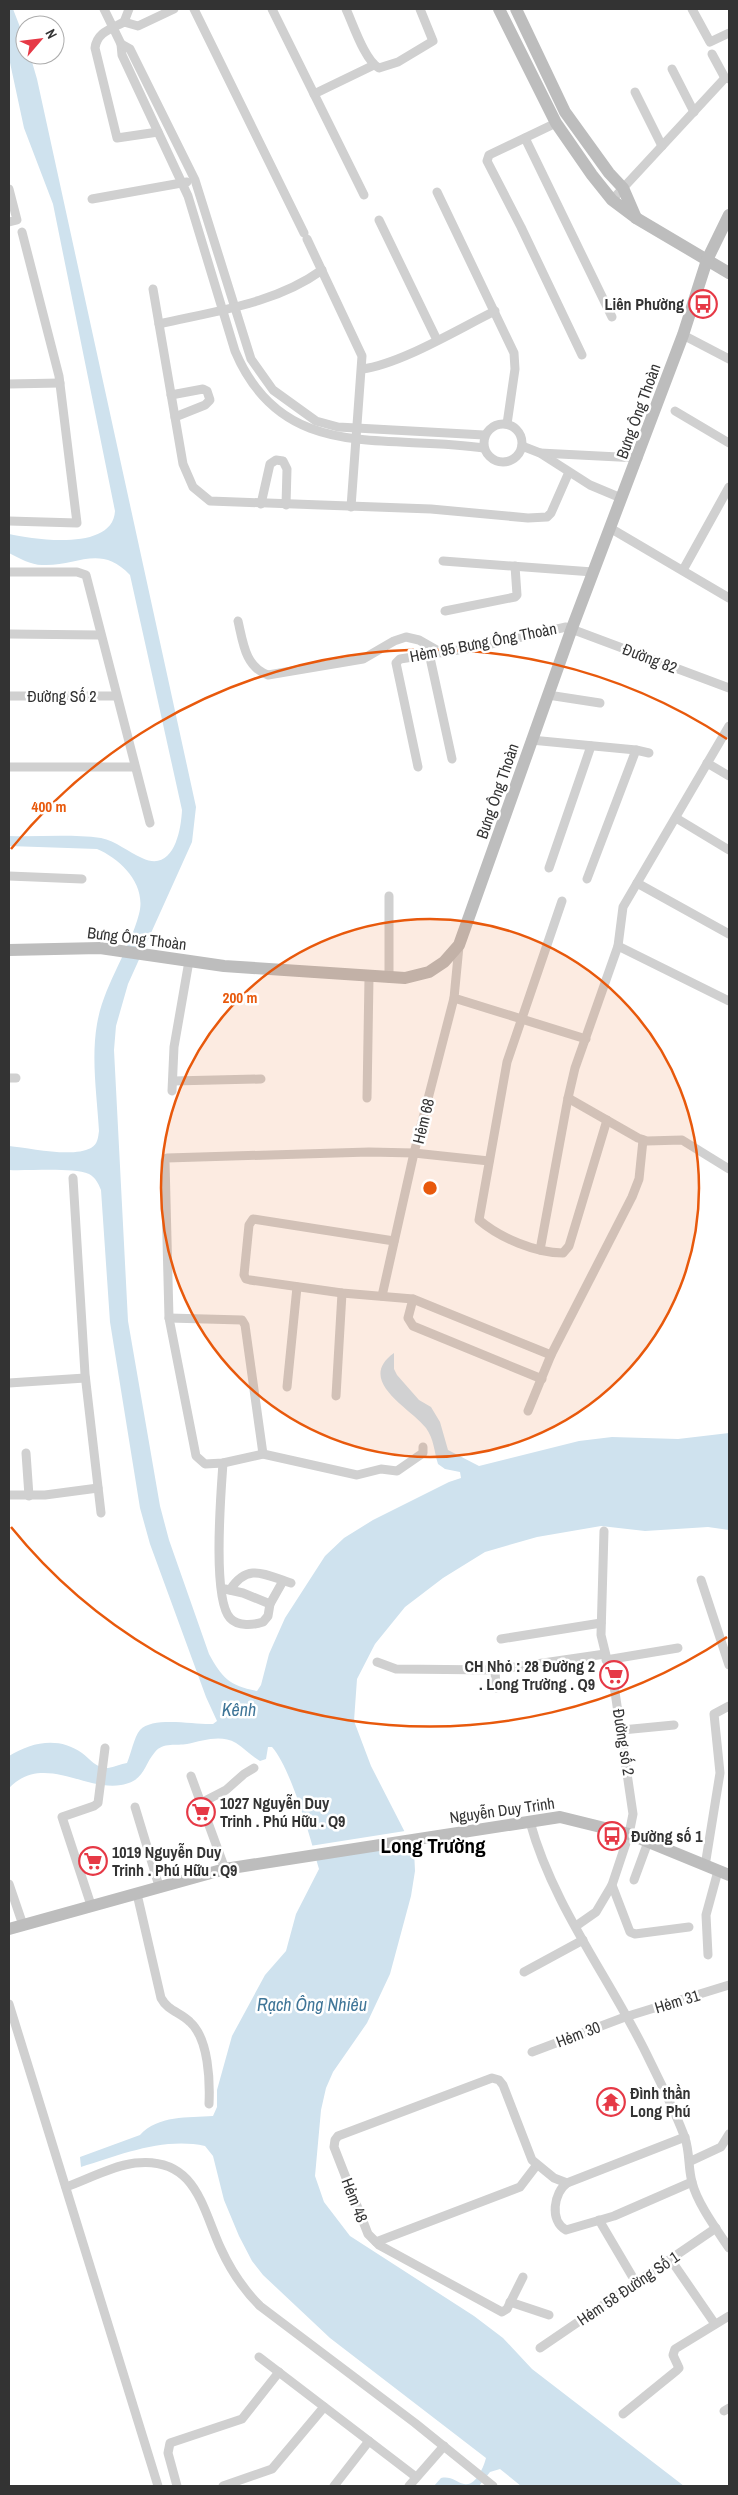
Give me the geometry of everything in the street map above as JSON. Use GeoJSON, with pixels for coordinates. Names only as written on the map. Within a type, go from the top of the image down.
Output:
{"type":"FeatureCollection","features":[{"type":"Feature","properties":{"kind":"street"},"geometry":{"type":"LineString","coordinates":[[104,9],[121,44],[122,55],[188,196],[222,310],[244,372],[274,406],[292,421],[327,436],[484,448]]}},
{"type":"Feature","properties":{"kind":"street"},"geometry":{"type":"LineString","coordinates":[[129,9],[124,22],[101,34],[96,40],[95,48],[117,138],[158,132]]}},
{"type":"Feature","properties":{"kind":"street"},"geometry":{"type":"LineString","coordinates":[[124,22],[138,26],[174,9]]}},
{"type":"Feature","properties":{"kind":"street"},"geometry":{"type":"LineString","coordinates":[[194,9],[360,348],[362,369],[351,507]]}},
{"type":"Feature","properties":{"kind":"street"},"geometry":{"type":"LineString","coordinates":[[272,9],[364,195]]}},
{"type":"Feature","properties":{"kind":"street"},"geometry":{"type":"LineString","coordinates":[[346,9],[374,65],[379,68],[398,62],[434,41],[420,9]]}},
{"type":"Feature","properties":{"kind":"street"},"geometry":{"type":"LineString","coordinates":[[499,9],[556,123],[612,200],[636,218],[729,273]]}},
{"type":"Feature","properties":{"kind":"street"},"geometry":{"type":"LineString","coordinates":[[516,9],[565,112],[588,145],[623,188],[636,218]]}},
{"type":"Feature","properties":{"kind":"street"},"geometry":{"type":"LineString","coordinates":[[692,9],[710,42],[729,33]]}},
{"type":"Feature","properties":{"kind":"street"},"geometry":{"type":"LineString","coordinates":[[121,44],[130,49],[195,180],[251,359],[273,390],[316,420],[338,427],[484,435]]}},
{"type":"Feature","properties":{"kind":"street"},"geometry":{"type":"LineString","coordinates":[[612,200],[727,78],[712,54]]}},
{"type":"Feature","properties":{"kind":"street"},"geometry":{"type":"LineString","coordinates":[[314,94],[374,65]]}},
{"type":"Feature","properties":{"kind":"street"},"geometry":{"type":"LineString","coordinates":[[672,69],[694,112]]}},
{"type":"Feature","properties":{"kind":"street"},"geometry":{"type":"LineString","coordinates":[[635,92],[662,146]]}},
{"type":"Feature","properties":{"kind":"street"},"geometry":{"type":"LineString","coordinates":[[556,123],[489,155],[487,161],[521,227],[582,355]]}},
{"type":"Feature","properties":{"kind":"street"},"geometry":{"type":"LineString","coordinates":[[525,138],[612,317]]}},
{"type":"Feature","properties":{"kind":"street"},"geometry":{"type":"LineString","coordinates":[[92,199],[182,184],[195,180]]}},
{"type":"Feature","properties":{"kind":"street"},"geometry":{"type":"LineString","coordinates":[[9,189],[13,221]]}},
{"type":"Feature","properties":{"kind":"street"},"geometry":{"type":"LineString","coordinates":[[438,192],[514,353],[514,369],[507,424]]}},
{"type":"Feature","properties":{"kind":"street","name":"Bưng Ông Thoàn"},"geometry":{"type":"LineString","coordinates":[[9,950],[100,948],[184,960],[369,978],[405,978],[429,972],[444,962],[459,945],[572,628],[683,335],[707,260],[729,215]]}},
{"type":"Feature","properties":{"kind":"street"},"geometry":{"type":"LineString","coordinates":[[379,220],[437,340]]}},
{"type":"Feature","properties":{"kind":"street"},"geometry":{"type":"LineString","coordinates":[[9,521],[77,523],[60,383],[22,232]]}},
{"type":"Feature","properties":{"kind":"street"},"geometry":{"type":"LineString","coordinates":[[159,324],[234,308],[287,292],[322,270]]}},
{"type":"Feature","properties":{"kind":"street"},"geometry":{"type":"LineString","coordinates":[[153,289],[184,464],[193,487],[210,501],[431,510],[528,518],[547,516],[557,502],[570,472]]}},
{"type":"Feature","properties":{"kind":"street"},"geometry":{"type":"LineString","coordinates":[[362,369],[378,367],[495,311]]}},
{"type":"Feature","properties":{"kind":"street"},"geometry":{"type":"LineString","coordinates":[[683,335],[729,359]]}},
{"type":"Feature","properties":{"kind":"street"},"geometry":{"type":"LineString","coordinates":[[9,384],[60,383]]}},
{"type":"Feature","properties":{"kind":"street"},"geometry":{"type":"LineString","coordinates":[[171,395],[202,389],[207,391],[210,400],[205,405],[175,417]]}},
{"type":"Feature","properties":{"kind":"street"},"geometry":{"type":"LineString","coordinates":[[674,411],[729,443]]}},
{"type":"Feature","properties":{"kind":"street"},"geometry":{"type":"LineString","coordinates":[[507,424],[520,433],[522,446],[516,457],[504,462],[491,458],[484,448],[484,435],[492,426],[507,424]]}},
{"type":"Feature","properties":{"kind":"street"},"geometry":{"type":"LineString","coordinates":[[522,446],[540,453],[590,485],[621,498]]}},
{"type":"Feature","properties":{"kind":"street"},"geometry":{"type":"LineString","coordinates":[[540,453],[638,458]]}},
{"type":"Feature","properties":{"kind":"street"},"geometry":{"type":"LineString","coordinates":[[261,504],[270,464],[276,460],[283,461],[287,469],[286,505]]}},
{"type":"Feature","properties":{"kind":"street"},"geometry":{"type":"LineString","coordinates":[[683,570],[729,487]]}},
{"type":"Feature","properties":{"kind":"street"},"geometry":{"type":"LineString","coordinates":[[610,528],[729,598]]}},
{"type":"Feature","properties":{"kind":"street"},"geometry":{"type":"LineString","coordinates":[[443,561],[593,572]]}},
{"type":"Feature","properties":{"kind":"street"},"geometry":{"type":"LineString","coordinates":[[445,611],[515,597],[517,595],[515,566]]}},
{"type":"Feature","properties":{"kind":"street"},"geometry":{"type":"LineString","coordinates":[[9,572],[77,572],[86,575],[150,824]]}},
{"type":"Feature","properties":{"kind":"street"},"geometry":{"type":"LineString","coordinates":[[238,621],[245,649],[252,665],[259,672],[268,675],[363,659],[394,641],[406,637],[419,640],[440,652]]}},
{"type":"Feature","properties":{"kind":"street","name":"Hẻm 95 Bưng Ông Thoàn"},"geometry":{"type":"LineString","coordinates":[[418,767],[396,663],[400,658],[478,646],[564,627],[572,628]]}},
{"type":"Feature","properties":{"kind":"street","name":"Đường 82"},"geometry":{"type":"LineString","coordinates":[[572,628],[729,688]]}},
{"type":"Feature","properties":{"kind":"street"},"geometry":{"type":"LineString","coordinates":[[9,634],[100,635]]}},
{"type":"Feature","properties":{"kind":"street"},"geometry":{"type":"LineString","coordinates":[[429,653],[452,759]]}},
{"type":"Feature","properties":{"kind":"street"},"geometry":{"type":"LineString","coordinates":[[548,695],[600,703]]}},
{"type":"Feature","properties":{"kind":"street","name":"Đường Số 2"},"geometry":{"type":"LineString","coordinates":[[9,696],[116,696]]}},
{"type":"Feature","properties":{"kind":"street"},"geometry":{"type":"LineString","coordinates":[[540,1250],[575,1068],[618,946],[623,907],[729,726]]}},
{"type":"Feature","properties":{"kind":"street"},"geometry":{"type":"LineString","coordinates":[[531,740],[636,750],[649,754]]}},
{"type":"Feature","properties":{"kind":"street"},"geometry":{"type":"LineString","coordinates":[[549,868],[592,746]]}},
{"type":"Feature","properties":{"kind":"street"},"geometry":{"type":"LineString","coordinates":[[587,879],[636,750]]}},
{"type":"Feature","properties":{"kind":"street"},"geometry":{"type":"LineString","coordinates":[[707,764],[729,776]]}},
{"type":"Feature","properties":{"kind":"street"},"geometry":{"type":"LineString","coordinates":[[9,767],[134,767]]}},
{"type":"Feature","properties":{"kind":"street"},"geometry":{"type":"LineString","coordinates":[[676,818],[729,850]]}},
{"type":"Feature","properties":{"kind":"street"},"geometry":{"type":"LineString","coordinates":[[9,876],[82,879]]}},
{"type":"Feature","properties":{"kind":"street"},"geometry":{"type":"LineString","coordinates":[[638,882],[729,934]]}},
{"type":"Feature","properties":{"kind":"street"},"geometry":{"type":"LineString","coordinates":[[389,978],[390,896]]}},
{"type":"Feature","properties":{"kind":"street"},"geometry":{"type":"LineString","coordinates":[[562,900],[507,1062],[479,1220],[495,1232],[540,1250],[563,1253],[569,1246],[607,1120]]}},
{"type":"Feature","properties":{"kind":"street","name":"Hẻm 68"},"geometry":{"type":"LineString","coordinates":[[382,1296],[414,1153],[454,998],[459,945]]}},
{"type":"Feature","properties":{"kind":"street"},"geometry":{"type":"LineString","coordinates":[[618,946],[729,1001]]}},
{"type":"Feature","properties":{"kind":"street"},"geometry":{"type":"LineString","coordinates":[[172,1092],[174,1041],[184,960]]}},
{"type":"Feature","properties":{"kind":"street"},"geometry":{"type":"LineString","coordinates":[[367,1098],[369,978]]}},
{"type":"Feature","properties":{"kind":"street"},"geometry":{"type":"LineString","coordinates":[[454,998],[586,1039]]}},
{"type":"Feature","properties":{"kind":"street"},"geometry":{"type":"LineString","coordinates":[[173,1081],[262,1079]]}},
{"type":"Feature","properties":{"kind":"street"},"geometry":{"type":"LineString","coordinates":[[568,1098],[643,1140],[682,1140],[729,1169]]}},
{"type":"Feature","properties":{"kind":"street"},"geometry":{"type":"LineString","coordinates":[[528,1412],[551,1355],[632,1197],[640,1172],[643,1140]]}},
{"type":"Feature","properties":{"kind":"street"},"geometry":{"type":"LineString","coordinates":[[423,1447],[423,1453],[397,1471],[381,1469],[357,1475],[263,1454],[223,1463],[205,1464],[199,1461],[196,1456],[169,1318],[166,1159],[270,1157],[313,1152],[414,1153],[490,1161]]}},
{"type":"Feature","properties":{"kind":"street"},"geometry":{"type":"LineString","coordinates":[[73,1178],[85,1378],[101,1513]]}},
{"type":"Feature","properties":{"kind":"street"},"geometry":{"type":"LineString","coordinates":[[394,1241],[253,1219],[250,1221],[244,1275],[246,1279],[297,1287],[414,1299],[551,1355]]}},
{"type":"Feature","properties":{"kind":"street"},"geometry":{"type":"LineString","coordinates":[[287,1388],[297,1287]]}},
{"type":"Feature","properties":{"kind":"street"},"geometry":{"type":"LineString","coordinates":[[336,1396],[342,1293]]}},
{"type":"Feature","properties":{"kind":"street"},"geometry":{"type":"LineString","coordinates":[[414,1299],[408,1318],[413,1326],[542,1378]]}},
{"type":"Feature","properties":{"kind":"street"},"geometry":{"type":"LineString","coordinates":[[169,1318],[242,1320],[245,1325],[263,1454]]}},
{"type":"Feature","properties":{"kind":"street"},"geometry":{"type":"LineString","coordinates":[[9,1383],[85,1378]]}},
{"type":"Feature","properties":{"kind":"street"},"geometry":{"type":"LineString","coordinates":[[26,1453],[29,1496]]}},
{"type":"Feature","properties":{"kind":"street"},"geometry":{"type":"LineString","coordinates":[[223,1463],[218,1549],[226,1589],[225,1609],[230,1618],[238,1623],[263,1622],[268,1616],[270,1604],[287,1582],[260,1574],[247,1573],[226,1589]]}},
{"type":"Feature","properties":{"kind":"street"},"geometry":{"type":"LineString","coordinates":[[9,1495],[29,1496],[98,1488]]}},
{"type":"Feature","properties":{"kind":"street","name":"Đường số 2"},"geometry":{"type":"LineString","coordinates":[[576,1926],[596,1912],[612,1885],[629,1834],[633,1814],[632,1794],[622,1730],[613,1680],[606,1657],[601,1623],[604,1531]]}},
{"type":"Feature","properties":{"kind":"street"},"geometry":{"type":"LineString","coordinates":[[701,1580],[729,1665]]}},
{"type":"Feature","properties":{"kind":"street"},"geometry":{"type":"LineString","coordinates":[[226,1589],[270,1604]]}},
{"type":"Feature","properties":{"kind":"street"},"geometry":{"type":"LineString","coordinates":[[501,1639],[601,1623]]}},
{"type":"Feature","properties":{"kind":"street"},"geometry":{"type":"LineString","coordinates":[[377,1662],[396,1669],[495,1670],[678,1648]]}},
{"type":"Feature","properties":{"kind":"street"},"geometry":{"type":"LineString","coordinates":[[495,1670],[496,1688]]}},
{"type":"Feature","properties":{"kind":"street"},"geometry":{"type":"LineString","coordinates":[[704,1866],[720,1773],[714,1714],[729,1706]]}},
{"type":"Feature","properties":{"kind":"street"},"geometry":{"type":"LineString","coordinates":[[622,1730],[674,1725]]}},
{"type":"Feature","properties":{"kind":"street"},"geometry":{"type":"LineString","coordinates":[[90,1905],[62,1817],[94,1806],[98,1802],[105,1748]]}},
{"type":"Feature","properties":{"kind":"street"},"geometry":{"type":"LineString","coordinates":[[201,1803],[226,1790],[254,1768]]}},
{"type":"Feature","properties":{"kind":"street"},"geometry":{"type":"LineString","coordinates":[[9,1929],[224,1869],[191,1776]]}},
{"type":"Feature","properties":{"kind":"street"},"geometry":{"type":"LineString","coordinates":[[135,1807],[159,1886]]}},
{"type":"Feature","properties":{"kind":"street","name":"Nguyễn Duy Trinh"},"geometry":{"type":"LineString","coordinates":[[224,1869],[420,1838],[569,1818],[629,1834],[724,1873]]}},
{"type":"Feature","properties":{"kind":"street"},"geometry":{"type":"LineString","coordinates":[[530,1822],[548,1872],[646,2053],[685,2137],[691,2161],[692,2182],[716,2228],[729,2248]]}},
{"type":"Feature","properties":{"kind":"street"},"geometry":{"type":"LineString","coordinates":[[634,1880],[648,1842]]}},
{"type":"Feature","properties":{"kind":"street"},"geometry":{"type":"LineString","coordinates":[[708,1955],[706,1915],[724,1873]]}},
{"type":"Feature","properties":{"kind":"street"},"geometry":{"type":"LineString","coordinates":[[9,1884],[23,1924]]}},
{"type":"Feature","properties":{"kind":"street"},"geometry":{"type":"LineString","coordinates":[[612,1885],[630,1932],[635,1934],[689,1927]]}},
{"type":"Feature","properties":{"kind":"street"},"geometry":{"type":"LineString","coordinates":[[136,1894],[161,1998],[170,2010],[189,2021],[197,2030],[210,2080],[208,2104]]}},
{"type":"Feature","properties":{"kind":"street"},"geometry":{"type":"LineString","coordinates":[[524,1972],[584,1940]]}},
{"type":"Feature","properties":{"kind":"street","name":"Hẻm 31"},"geometry":{"type":"LineString","coordinates":[[625,2017],[729,1984]]}},
{"type":"Feature","properties":{"kind":"street"},"geometry":{"type":"LineString","coordinates":[[9,2004],[158,2486]]}},
{"type":"Feature","properties":{"kind":"street","name":"Hẻm 30"},"geometry":{"type":"LineString","coordinates":[[532,2052],[625,2017]]}},
{"type":"Feature","properties":{"kind":"street","name":"Hẻm 48"},"geometry":{"type":"LineString","coordinates":[[510,2302],[507,2309],[502,2312],[498,2311],[376,2242],[368,2234],[334,2147],[335,2140],[338,2136],[492,2078],[499,2080],[503,2085],[529,2154],[536,2166]]}},
{"type":"Feature","properties":{"kind":"street"},"geometry":{"type":"LineString","coordinates":[[691,2161],[721,2147],[729,2134]]}},
{"type":"Feature","properties":{"kind":"street"},"geometry":{"type":"LineString","coordinates":[[685,2137],[567,2183],[558,2192],[556,2198],[557,2218],[562,2228],[566,2230],[599,2220],[692,2182]]}},
{"type":"Feature","properties":{"kind":"street"},"geometry":{"type":"LineString","coordinates":[[66,2187],[135,2163],[163,2166],[187,2179],[197,2189],[213,2232],[229,2265],[242,2286],[260,2306],[444,2446],[492,2486]]}},
{"type":"Feature","properties":{"kind":"street"},"geometry":{"type":"LineString","coordinates":[[376,2242],[514,2190],[524,2183],[536,2166],[567,2183]]}},
{"type":"Feature","properties":{"kind":"street"},"geometry":{"type":"LineString","coordinates":[[599,2220],[632,2276]]}},
{"type":"Feature","properties":{"kind":"street","name":"Hẻm 58 Đường Số 1"},"geometry":{"type":"LineString","coordinates":[[540,2348],[716,2228]]}},
{"type":"Feature","properties":{"kind":"street"},"geometry":{"type":"LineString","coordinates":[[670,2260],[715,2324]]}},
{"type":"Feature","properties":{"kind":"street"},"geometry":{"type":"LineString","coordinates":[[523,2277],[510,2302],[549,2315]]}},
{"type":"Feature","properties":{"kind":"street"},"geometry":{"type":"LineString","coordinates":[[623,2414],[679,2368],[673,2355],[675,2349],[729,2316]]}},
{"type":"Feature","properties":{"kind":"street"},"geometry":{"type":"LineString","coordinates":[[259,2357],[416,2477]]}},
{"type":"Feature","properties":{"kind":"street"},"geometry":{"type":"LineString","coordinates":[[177,2486],[168,2453],[170,2443],[242,2419],[279,2372]]}},
{"type":"Feature","properties":{"kind":"street"},"geometry":{"type":"LineString","coordinates":[[223,2486],[272,2469],[324,2407]]}},
{"type":"Feature","properties":{"kind":"street"},"geometry":{"type":"LineString","coordinates":[[334,2486],[369,2441]]}},
{"type":"Feature","properties":{"kind":"street"},"geometry":{"type":"LineString","coordinates":[[409,2486],[444,2446]]}},
{"type":"Feature","properties":{"kind":"water","name":"Rạch Ông Nhiêu"},"geometry":{"type":"Polygon","coordinates":[[[9,9],[13,9],[15,15],[15,65],[33,65],[37,79],[196,807],[192,842],[128,984],[116,1026],[114,1050],[128,1321],[160,1506],[169,1540],[209,1654],[218,1669],[228,1680],[257,1691],[261,1685],[269,1654],[285,1618],[325,1556],[344,1538],[373,1520],[449,1482],[461,1478],[460,1472],[445,1469],[438,1464],[429,1432],[419,1420],[390,1394],[383,1384],[380,1374],[384,1363],[394,1353],[394,1369],[397,1375],[419,1400],[431,1407],[440,1422],[448,1450],[479,1466],[579,1441],[612,1437],[678,1439],[729,1433],[729,1530],[708,1527],[645,1531],[601,1526],[537,1537],[485,1552],[443,1578],[405,1607],[375,1644],[357,1679],[354,1721],[371,1766],[414,1850],[415,1871],[411,1896],[390,1974],[367,2023],[333,2072],[326,2088],[321,2110],[315,2176],[324,2202],[350,2236],[474,2316],[503,2338],[532,2369],[684,2486],[521,2486],[500,2469],[490,2472],[479,2486],[434,2486],[441,2478],[451,2478],[464,2484],[472,2482],[479,2475],[486,2458],[330,2338],[263,2275],[252,2261],[239,2236],[224,2200],[213,2156],[205,2146],[173,2144],[158,2146],[126,2153],[81,2167],[80,2157],[140,2135],[155,2124],[174,2119],[213,2116],[217,2107],[217,2090],[232,2036],[265,1975],[286,1951],[296,1914],[319,1869],[306,1823],[293,1787],[279,1757],[272,1747],[268,1747],[266,1759],[260,1761],[236,1743],[224,1739],[166,1746],[155,1752],[139,1776],[129,1783],[107,1785],[50,1773],[22,1778],[9,1788],[9,1756],[26,1747],[45,1743],[64,1744],[82,1753],[97,1765],[108,1768],[127,1763],[138,1733],[146,1726],[164,1722],[213,1724],[217,1721],[206,1697],[150,1544],[140,1508],[110,1322],[101,1190],[93,1177],[82,1172],[9,1170],[9,1146],[51,1152],[73,1152],[91,1148],[98,1138],[94,1064],[97,1024],[105,995],[135,928],[140,903],[136,883],[130,874],[106,853],[97,849],[9,846],[9,836],[101,838],[142,858],[153,861],[161,860],[168,855],[177,839],[182,810],[130,575],[119,565],[98,558],[54,565],[38,565],[29,563],[9,553],[9,534],[54,540],[88,537],[101,532],[111,524],[115,511],[53,204],[24,128],[9,58],[9,9]]]}},
{"type":"Feature","properties":{"kind":"pier"},"geometry":{"type":"Polygon","coordinates":[[[405,1831],[412,1843],[313,1859],[310,1846],[405,1831]]]}},
{"type":"Feature","properties":{"kind":"place","name":"Liên Phường"},"geometry":{"type":"Point","coordinates":[703,304]}},
{"type":"Feature","properties":{"kind":"place","name":"CH Nhỏ : 28 Đường 2 . Long Trường . Q9"},"geometry":{"type":"Point","coordinates":[614,1675]}},
{"type":"Feature","properties":{"kind":"place","name":"1027 Nguyễn Duy Trinh . Phú Hữu . Q9"},"geometry":{"type":"Point","coordinates":[201,1812]}},
{"type":"Feature","properties":{"kind":"place","name":"Đường số 1"},"geometry":{"type":"Point","coordinates":[612,1836]}},
{"type":"Feature","properties":{"kind":"place","name":"1019 Nguyễn Duy Trinh . Phú Hữu . Q9"},"geometry":{"type":"Point","coordinates":[93,1861]}},
{"type":"Feature","properties":{"kind":"place","name":"Đình thần Long Phú"},"geometry":{"type":"Point","coordinates":[611,2102]}},
{"type":"Feature","properties":{"kind":"district","name":"Long Trường"},"geometry":{"type":"Point","coordinates":[433,1846]}},
{"type":"Feature","properties":{"kind":"water label","name":"Kênh"},"geometry":{"type":"Point","coordinates":[239,1710]}}]}
